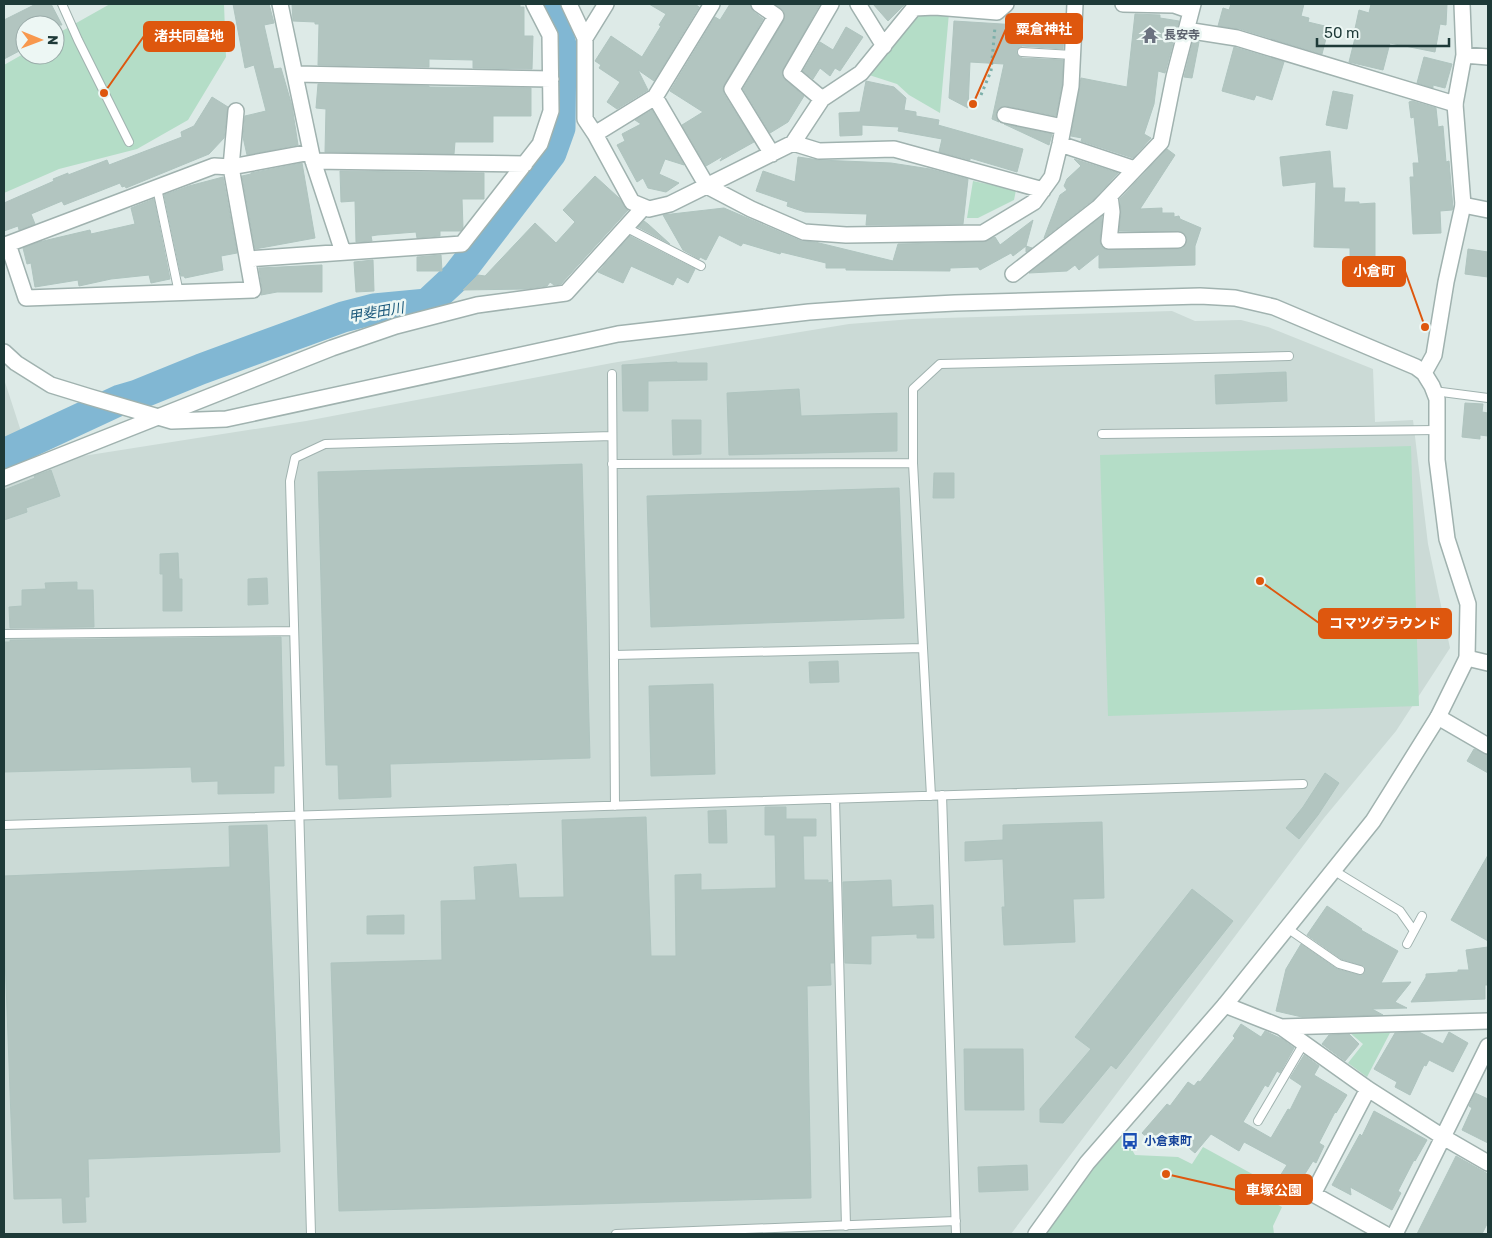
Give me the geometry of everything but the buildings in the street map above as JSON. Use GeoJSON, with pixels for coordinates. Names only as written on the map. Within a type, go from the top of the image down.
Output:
{"type":"FeatureCollection","features":[{"type":"Feature","properties":{"kind":"street"},"geometry":{"type":"LineString","coordinates":[[280,4],[312,157],[344,252]]}},
{"type":"Feature","properties":{"kind":"street"},"geometry":{"type":"LineString","coordinates":[[248,259],[462,244],[540,144],[551,111],[550,35],[534,4]]}},
{"type":"Feature","properties":{"kind":"street"},"geometry":{"type":"LineString","coordinates":[[569,4],[585,38],[585,118],[632,202],[649,209],[670,204],[793,143],[822,99],[861,73],[914,8],[1001,8]]}},
{"type":"Feature","properties":{"kind":"street"},"geometry":{"type":"LineString","coordinates":[[585,38],[606,4]]}},
{"type":"Feature","properties":{"kind":"street"},"geometry":{"type":"LineString","coordinates":[[595,134],[655,97],[712,4]]}},
{"type":"Feature","properties":{"kind":"street"},"geometry":{"type":"LineString","coordinates":[[759,4],[776,16],[732,89],[772,154]]}},
{"type":"Feature","properties":{"kind":"street"},"geometry":{"type":"LineString","coordinates":[[822,99],[792,73],[831,4]]}},
{"type":"Feature","properties":{"kind":"street"},"geometry":{"type":"LineString","coordinates":[[858,4],[884,46]]}},
{"type":"Feature","properties":{"kind":"street"},"geometry":{"type":"LineString","coordinates":[[655,97],[707,186],[751,209],[804,232],[846,235],[984,233],[1034,202],[1052,177],[1071,86],[1075,4]]}},
{"type":"Feature","properties":{"kind":"street"},"geometry":{"type":"LineString","coordinates":[[1013,274],[1099,207],[1161,142],[1174,77],[1192,7],[1123,4]]}},
{"type":"Feature","properties":{"kind":"street"},"geometry":{"type":"LineString","coordinates":[[1424,373],[1434,355],[1446,282],[1463,204],[1455,104],[1464,55],[1462,4]]}},
{"type":"Feature","properties":{"kind":"street"},"geometry":{"type":"LineString","coordinates":[[1186,30],[1237,38],[1455,104]]}},
{"type":"Feature","properties":{"kind":"street"},"geometry":{"type":"LineString","coordinates":[[1464,55],[1488,57]]}},
{"type":"Feature","properties":{"kind":"street"},"geometry":{"type":"LineString","coordinates":[[295,74],[551,79]]}},
{"type":"Feature","properties":{"kind":"street"},"geometry":{"type":"LineString","coordinates":[[236,111],[231,167],[253,290],[26,298],[8,244],[214,166],[231,167],[312,157],[525,164]]}},
{"type":"Feature","properties":{"kind":"street"},"geometry":{"type":"LineString","coordinates":[[1005,115],[1063,127]]}},
{"type":"Feature","properties":{"kind":"street"},"geometry":{"type":"LineString","coordinates":[[793,143],[819,151],[894,149],[1043,190]]}},
{"type":"Feature","properties":{"kind":"street"},"geometry":{"type":"LineString","coordinates":[[1060,144],[1136,169]]}},
{"type":"Feature","properties":{"kind":"street"},"geometry":{"type":"LineString","coordinates":[[1110,196],[1112,212],[1109,241],[1178,240]]}},
{"type":"Feature","properties":{"kind":"street"},"geometry":{"type":"LineString","coordinates":[[1463,204],[1488,210]]}},
{"type":"Feature","properties":{"kind":"street"},"geometry":{"type":"LineString","coordinates":[[4,478],[332,348],[396,326],[477,305],[566,293],[644,207]]}},
{"type":"Feature","properties":{"kind":"street"},"geometry":{"type":"LineString","coordinates":[[4,352],[16,364],[51,385],[172,421],[226,419],[618,334],[808,312],[954,303],[1200,296],[1235,298],[1274,307],[1424,373],[1437,399],[1437,460],[1447,539],[1468,604],[1467,658],[1438,717],[1373,821],[1225,1005],[1088,1163],[1036,1234]]}},
{"type":"Feature","properties":{"kind":"street"},"geometry":{"type":"LineString","coordinates":[[1467,658],[1488,663]]}},
{"type":"Feature","properties":{"kind":"street"},"geometry":{"type":"LineString","coordinates":[[1438,717],[1488,746]]}},
{"type":"Feature","properties":{"kind":"street"},"geometry":{"type":"LineString","coordinates":[[1225,1005],[1281,1027],[1368,1089],[1488,1163]]}},
{"type":"Feature","properties":{"kind":"street"},"geometry":{"type":"LineString","coordinates":[[1281,1027],[1488,1021]]}},
{"type":"Feature","properties":{"kind":"street"},"geometry":{"type":"LineString","coordinates":[[1395,1234],[1488,1046]]}},
{"type":"Feature","properties":{"kind":"street"},"geometry":{"type":"LineString","coordinates":[[1368,1089],[1314,1194],[1385,1234]]}},
{"type":"Feature","properties":{"kind":"lane"},"geometry":{"type":"LineString","coordinates":[[62,4],[129,142]]}},
{"type":"Feature","properties":{"kind":"lane"},"geometry":{"type":"LineString","coordinates":[[1022,52],[1072,55]]}},
{"type":"Feature","properties":{"kind":"lane"},"geometry":{"type":"LineString","coordinates":[[157,188],[179,293]]}},
{"type":"Feature","properties":{"kind":"lane"},"geometry":{"type":"LineString","coordinates":[[625,227],[701,266]]}},
{"type":"Feature","properties":{"kind":"lane"},"geometry":{"type":"LineString","coordinates":[[931,796],[913,463],[913,389],[940,364],[1289,356]]}},
{"type":"Feature","properties":{"kind":"lane"},"geometry":{"type":"LineString","coordinates":[[612,374],[616,806]]}},
{"type":"Feature","properties":{"kind":"lane"},"geometry":{"type":"LineString","coordinates":[[1434,391],[1488,398]]}},
{"type":"Feature","properties":{"kind":"lane"},"geometry":{"type":"LineString","coordinates":[[1102,434],[1437,430]]}},
{"type":"Feature","properties":{"kind":"lane"},"geometry":{"type":"LineString","coordinates":[[311,1234],[290,481],[295,458],[325,444],[612,436]]}},
{"type":"Feature","properties":{"kind":"lane"},"geometry":{"type":"LineString","coordinates":[[612,464],[913,463]]}},
{"type":"Feature","properties":{"kind":"lane"},"geometry":{"type":"LineString","coordinates":[[4,634],[294,631]]}},
{"type":"Feature","properties":{"kind":"lane"},"geometry":{"type":"LineString","coordinates":[[614,655],[923,648]]}},
{"type":"Feature","properties":{"kind":"lane"},"geometry":{"type":"LineString","coordinates":[[4,825],[1303,784]]}},
{"type":"Feature","properties":{"kind":"lane"},"geometry":{"type":"LineString","coordinates":[[942,795],[956,1234]]}},
{"type":"Feature","properties":{"kind":"lane"},"geometry":{"type":"LineString","coordinates":[[834,799],[846,1226]]}},
{"type":"Feature","properties":{"kind":"lane"},"geometry":{"type":"LineString","coordinates":[[1333,870],[1400,911],[1414,931]]}},
{"type":"Feature","properties":{"kind":"lane"},"geometry":{"type":"LineString","coordinates":[[1407,944],[1422,916]]}},
{"type":"Feature","properties":{"kind":"lane"},"geometry":{"type":"LineString","coordinates":[[1287,928],[1339,964],[1360,970]]}},
{"type":"Feature","properties":{"kind":"lane"},"geometry":{"type":"LineString","coordinates":[[1258,1121],[1304,1043]]}},
{"type":"Feature","properties":{"kind":"lane"},"geometry":{"type":"LineString","coordinates":[[616,1234],[956,1222]]}},
{"type":"Feature","properties":{"kind":"path"},"geometry":{"type":"LineString","coordinates":[[981,95],[991,71],[1001,8]]}},
{"type":"Feature","properties":{"kind":"shaded area"},"geometry":{"type":"Polygon","coordinates":[[[1172,311],[1195,321],[1241,320],[1268,327],[1373,369],[1375,422],[1413,420],[1428,544],[1450,648],[1396,731],[1324,818],[1011,1234],[4,1234],[4,485],[83,456],[306,421],[612,363],[849,324],[912,319],[1172,311]]]}},
{"type":"Feature","properties":{"kind":"shaded area"},"geometry":{"type":"Polygon","coordinates":[[[4,379],[29,456],[4,467],[4,379]]]}},
{"type":"Feature","properties":{"kind":"green space"},"geometry":{"type":"Polygon","coordinates":[[[110,4],[224,4],[226,57],[188,120],[137,149],[59,169],[4,193],[4,65],[15,59],[15,65],[65,65],[65,29],[110,4]]]}},
{"type":"Feature","properties":{"kind":"green space"},"geometry":{"type":"Polygon","coordinates":[[[917,13],[949,13],[940,113],[909,95],[897,84],[869,75],[917,13]]]}},
{"type":"Feature","properties":{"kind":"green space"},"geometry":{"type":"Polygon","coordinates":[[[973,181],[1016,190],[1014,200],[978,218],[967,218],[973,181]]]}},
{"type":"Feature","properties":{"kind":"green space"},"geometry":{"type":"Polygon","coordinates":[[[1411,446],[1419,706],[1108,716],[1100,455],[1411,446]]]}},
{"type":"Feature","properties":{"kind":"green space"},"geometry":{"type":"Polygon","coordinates":[[[1392,1029],[1367,1077],[1348,1063],[1363,1044],[1349,1032],[1392,1029]]]}},
{"type":"Feature","properties":{"kind":"green space"},"geometry":{"type":"Polygon","coordinates":[[[1119,1127],[1135,1155],[1178,1157],[1192,1164],[1203,1147],[1267,1182],[1260,1195],[1282,1207],[1273,1226],[1274,1234],[1036,1234],[1119,1127]]]}},
{"type":"Feature","properties":{"kind":"waterway","name":"甲斐田川"},"geometry":{"type":"LineString","coordinates":[[4,454],[120,400],[343,317],[374,309],[427,304],[457,276],[551,153],[560,128],[561,45],[550,4]]}},
{"type":"Feature","properties":{"kind":"place","name":"長安寺"},"geometry":{"type":"Point","coordinates":[1150,35]}},
{"type":"Feature","properties":{"kind":"place","name":"渚共同墓地"},"geometry":{"type":"Point","coordinates":[104,93]}},
{"type":"Feature","properties":{"kind":"place","name":"粟倉神社"},"geometry":{"type":"Point","coordinates":[973,104]}},
{"type":"Feature","properties":{"kind":"place","name":"小倉町"},"geometry":{"type":"Point","coordinates":[1425,327]}},
{"type":"Feature","properties":{"kind":"place","name":"コマツグラウンド"},"geometry":{"type":"Point","coordinates":[1260,581]}},
{"type":"Feature","properties":{"kind":"place","name":"小倉東町"},"geometry":{"type":"Point","coordinates":[1130,1141]}},
{"type":"Feature","properties":{"kind":"place","name":"車塚公園"},"geometry":{"type":"Point","coordinates":[1166,1174]}}]}
